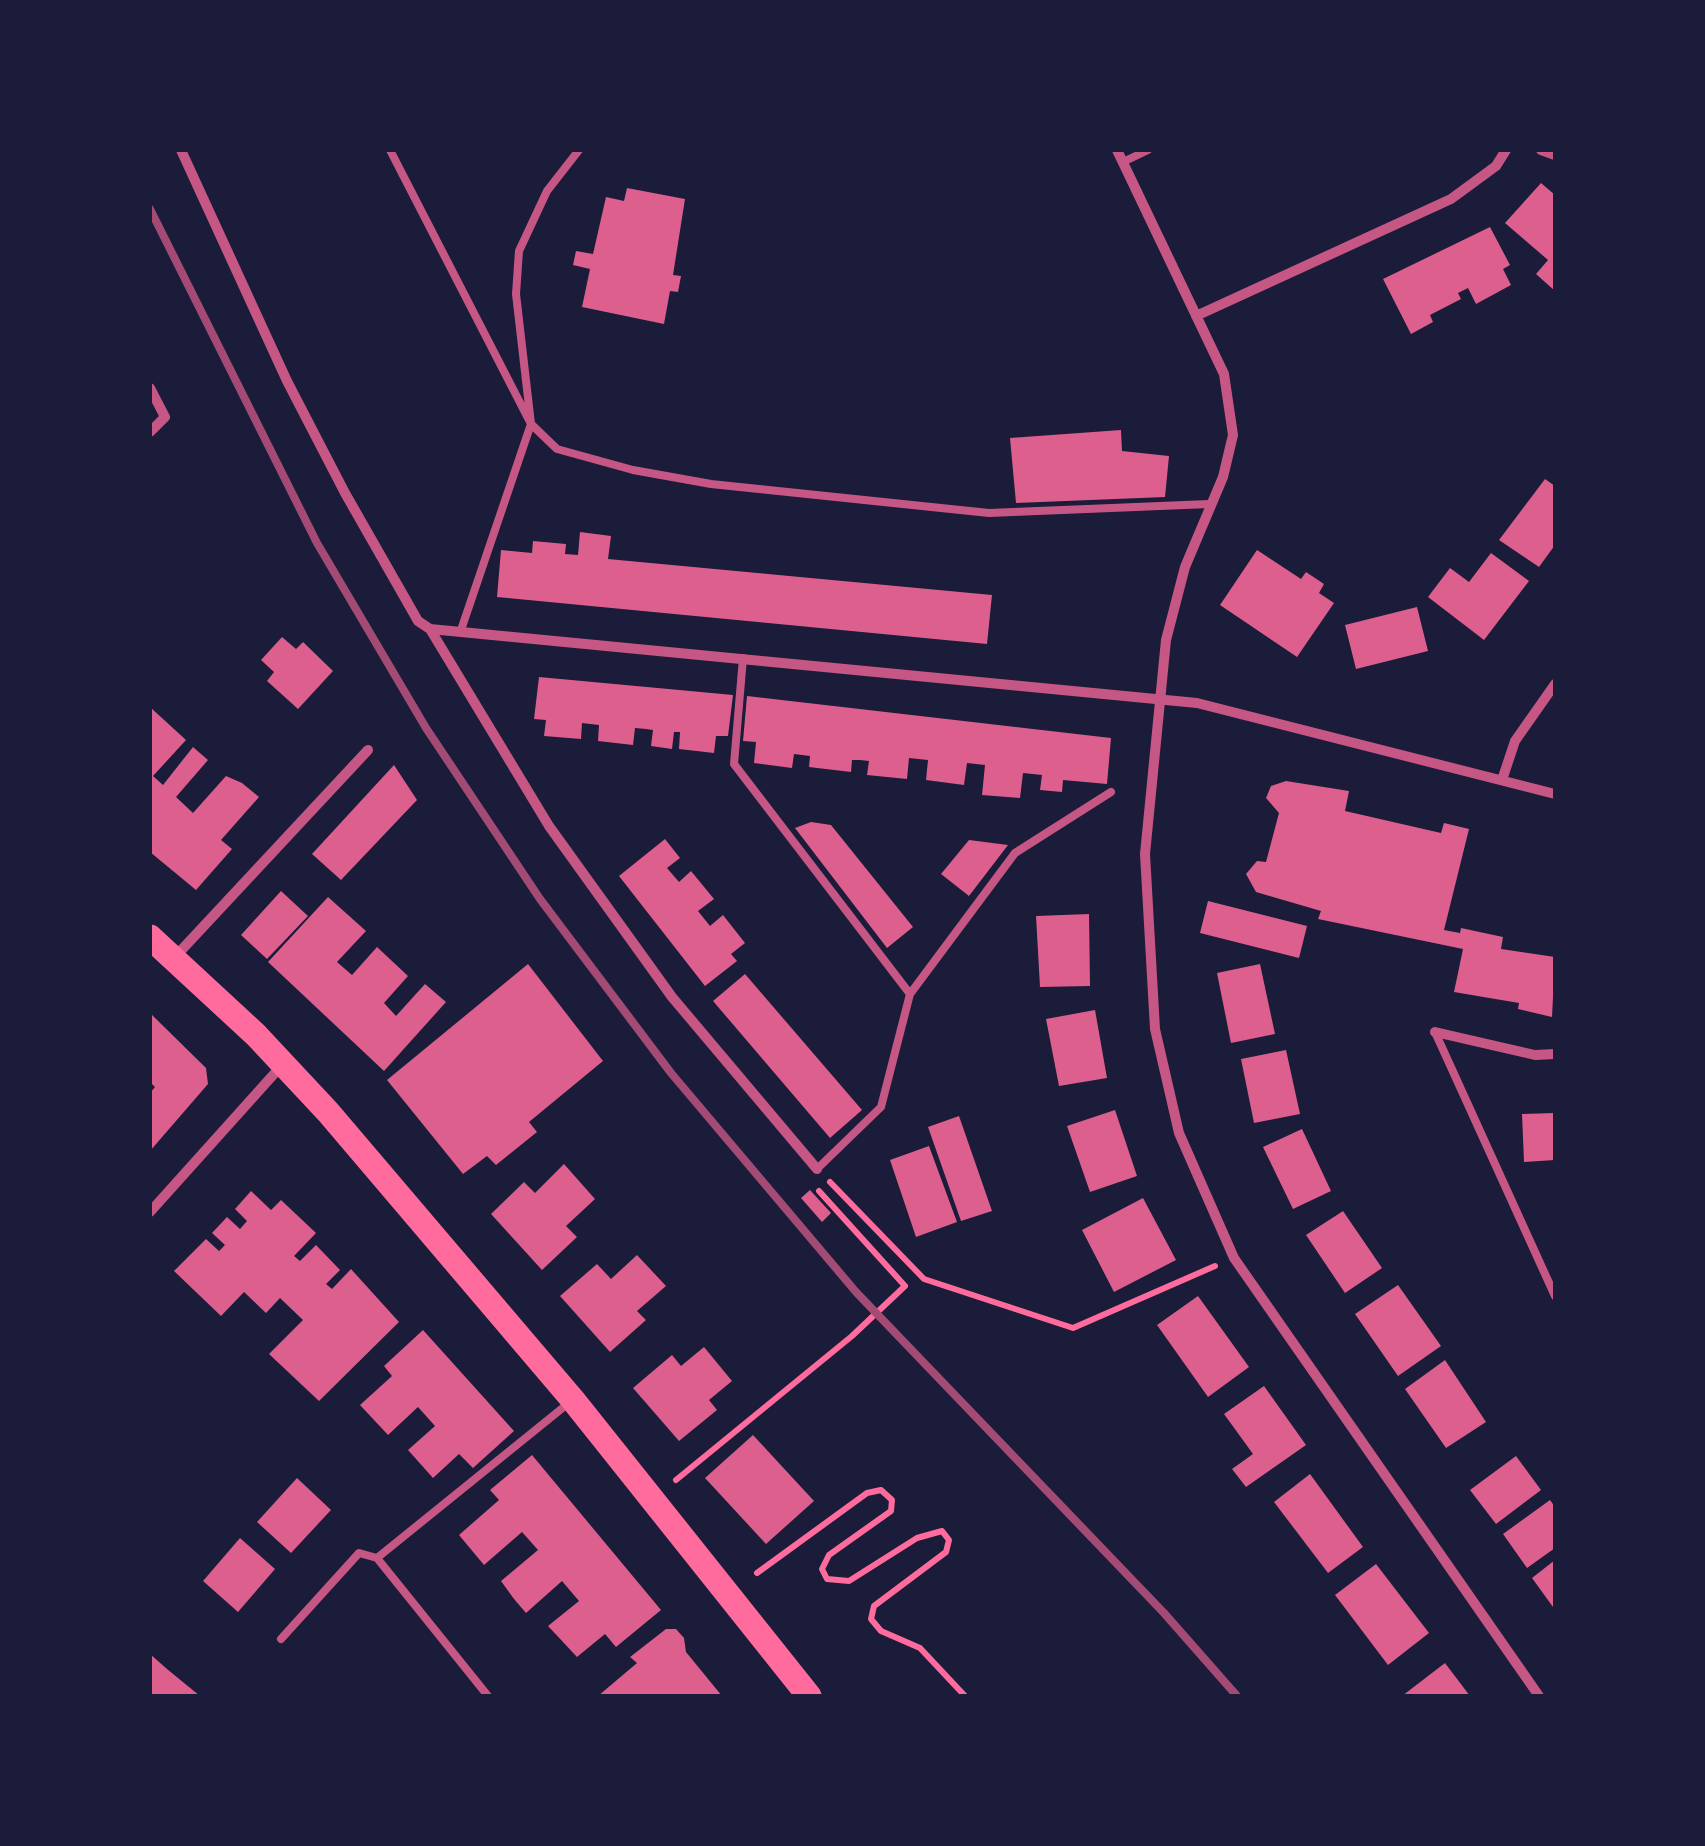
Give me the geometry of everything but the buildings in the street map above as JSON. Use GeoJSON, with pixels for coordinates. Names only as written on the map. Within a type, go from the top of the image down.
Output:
{"type":"FeatureCollection","features":[{"type":"Feature","properties":{"kind":"main road"},"geometry":{"type":"LineString","coordinates":[[150,937],[284,1063],[573,1400],[810,1696]]}},
{"type":"Feature","properties":{"kind":"street"},"geometry":{"type":"LineString","coordinates":[[181,150],[287,381],[345,494],[418,621],[430,628],[1197,704],[1555,794]]}},
{"type":"Feature","properties":{"kind":"street"},"geometry":{"type":"LineString","coordinates":[[1117,150],[1224,374],[1231,410],[1229,456],[1176,594],[1166,640],[1146,854],[1147,938],[1156,1029],[1179,1133],[1234,1258],[1538,1696]]}},
{"type":"Feature","properties":{"kind":"street"},"geometry":{"type":"LineString","coordinates":[[1196,316],[1451,198],[1496,166],[1506,150]]}},
{"type":"Feature","properties":{"kind":"street"},"geometry":{"type":"LineString","coordinates":[[1541,150],[1555,154]]}},
{"type":"Feature","properties":{"kind":"street"},"geometry":{"type":"LineString","coordinates":[[150,388],[165,416],[150,432]]}},
{"type":"Feature","properties":{"kind":"street"},"geometry":{"type":"LineString","coordinates":[[430,628],[549,826],[650,966],[817,1168]]}},
{"type":"Feature","properties":{"kind":"street"},"geometry":{"type":"LineString","coordinates":[[1502,780],[1515,742],[1555,684]]}},
{"type":"Feature","properties":{"kind":"street"},"geometry":{"type":"LineString","coordinates":[[174,959],[368,750]]}},
{"type":"Feature","properties":{"kind":"street"},"geometry":{"type":"LineString","coordinates":[[1435,1032],[1535,1055],[1555,1054]]}},
{"type":"Feature","properties":{"kind":"street"},"geometry":{"type":"LineString","coordinates":[[150,1212],[284,1063]]}},
{"type":"Feature","properties":{"kind":"lane"},"geometry":{"type":"LineString","coordinates":[[390,150],[531,424],[557,450],[710,484],[989,513],[1209,504]]}},
{"type":"Feature","properties":{"kind":"lane"},"geometry":{"type":"LineString","coordinates":[[461,630],[531,424],[516,294],[520,251],[547,192],[579,150]]}},
{"type":"Feature","properties":{"kind":"lane"},"geometry":{"type":"LineString","coordinates":[[1123,162],[1148,150]]}},
{"type":"Feature","properties":{"kind":"lane"},"geometry":{"type":"LineString","coordinates":[[743,658],[734,764],[910,994]]}},
{"type":"Feature","properties":{"kind":"lane"},"geometry":{"type":"LineString","coordinates":[[817,1168],[880,1106],[910,994],[1015,853],[1111,792]]}},
{"type":"Feature","properties":{"kind":"lane"},"geometry":{"type":"LineString","coordinates":[[1435,1032],[1555,1296]]}},
{"type":"Feature","properties":{"kind":"lane"},"geometry":{"type":"LineString","coordinates":[[377,1558],[573,1400]]}},
{"type":"Feature","properties":{"kind":"lane"},"geometry":{"type":"LineString","coordinates":[[281,1638],[359,1553],[377,1558],[488,1696]]}},
{"type":"Feature","properties":{"kind":"path"},"geometry":{"type":"LineString","coordinates":[[676,1480],[860,1328],[904,1286],[836,1214],[816,1186],[817,1168]]}},
{"type":"Feature","properties":{"kind":"path"},"geometry":{"type":"LineString","coordinates":[[817,1168],[924,1280],[1073,1328],[1234,1258]]}},
{"type":"Feature","properties":{"kind":"path"},"geometry":{"type":"LineString","coordinates":[[758,1573],[867,1493],[881,1490],[892,1500],[891,1511],[829,1555],[822,1569],[827,1579],[849,1581],[917,1538],[942,1531],[950,1540],[946,1552],[874,1606],[871,1618],[881,1632],[920,1648],[965,1696]]}},
{"type":"Feature","properties":{"kind":"railway"},"geometry":{"type":"LineString","coordinates":[[150,209],[317,543],[426,728],[540,899],[671,1073],[856,1292],[1164,1613],[1237,1696]]}}]}
